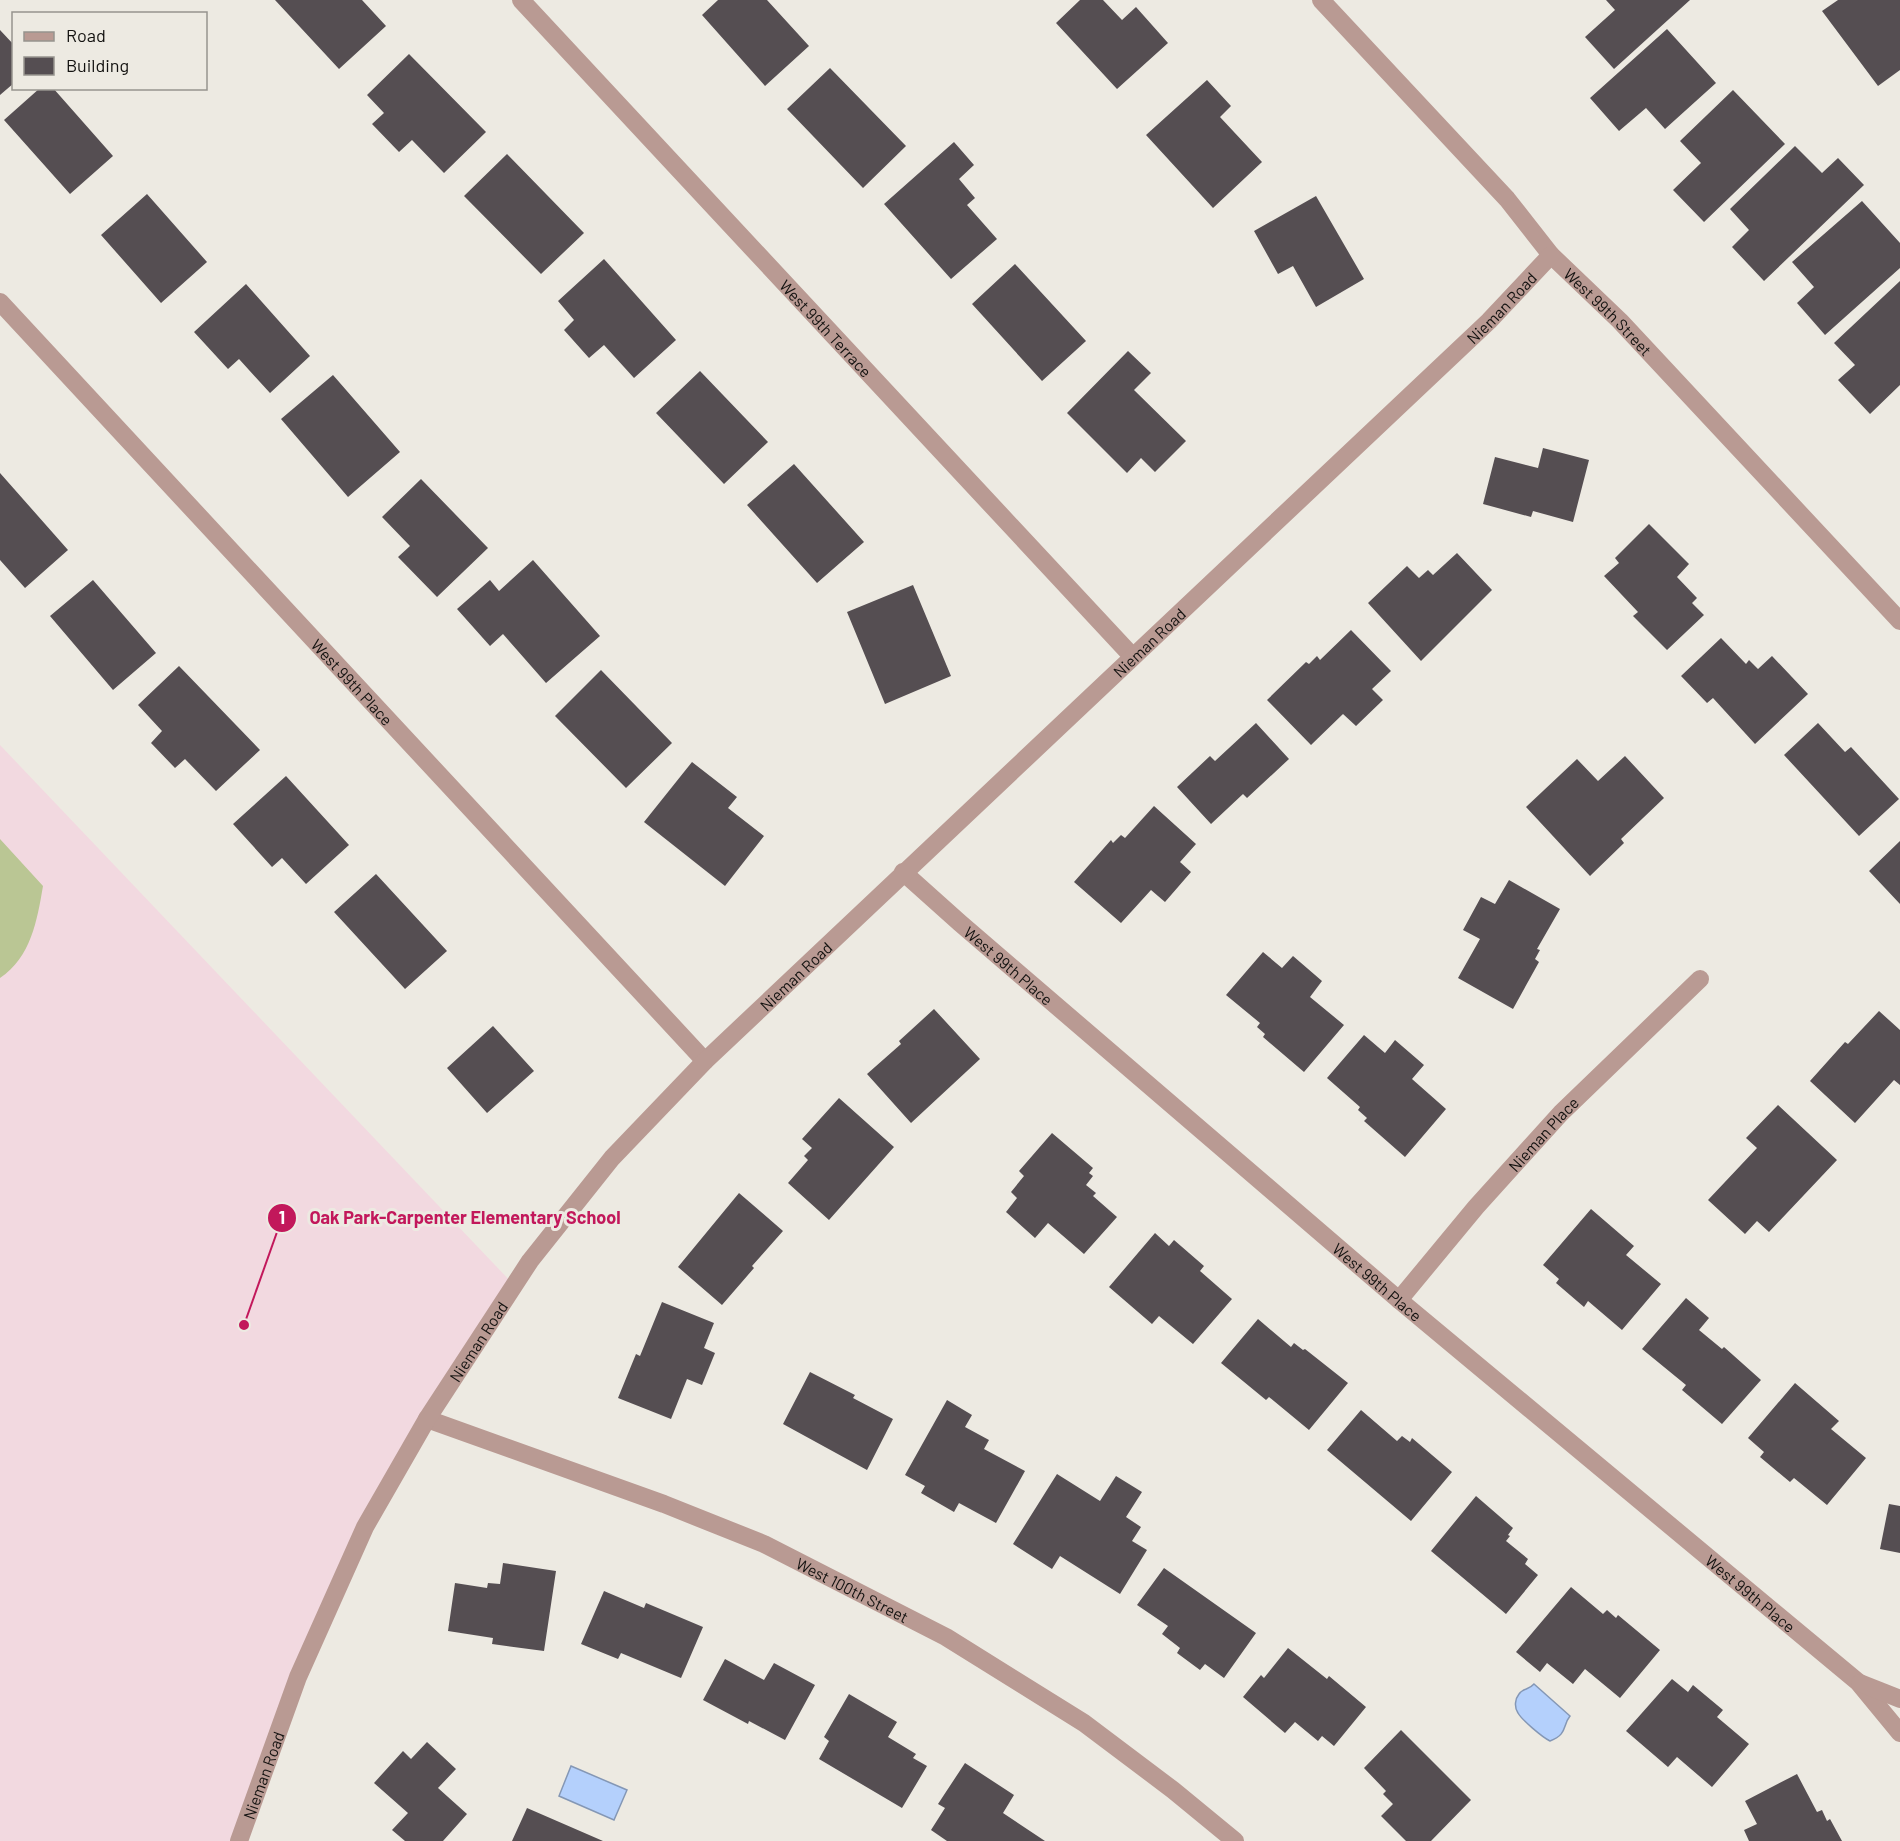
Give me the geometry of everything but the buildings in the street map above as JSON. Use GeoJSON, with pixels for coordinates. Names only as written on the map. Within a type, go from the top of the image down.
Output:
{"type":"FeatureCollection","features":[{"type":"Feature","properties":{"kind":"street","name":"West 99th Terrace"},"geometry":{"type":"LineString","coordinates":[[522,0],[1132,656]]}},
{"type":"Feature","properties":{"kind":"street","name":"West 99th Street"},"geometry":{"type":"LineString","coordinates":[[1322,0],[1507,199],[1551,255],[1620,321],[1900,621]]}},
{"type":"Feature","properties":{"kind":"street","name":"Nieman Road"},"geometry":{"type":"LineString","coordinates":[[239,1841],[298,1677],[360,1538],[427,1419],[530,1261],[612,1158],[705,1061],[1489,321],[1551,255]]}},
{"type":"Feature","properties":{"kind":"street","name":"West 99th Place"},"geometry":{"type":"LineString","coordinates":[[0,302],[705,1061]]}},
{"type":"Feature","properties":{"kind":"street","name":"West 99th Place"},"geometry":{"type":"LineString","coordinates":[[903,872],[1400,1300],[1858,1682],[1900,1732]]}},
{"type":"Feature","properties":{"kind":"street","name":"Nieman Place"},"geometry":{"type":"LineString","coordinates":[[1400,1300],[1476,1207],[1561,1113],[1700,980]]}},
{"type":"Feature","properties":{"kind":"street","name":"West 100th Street"},"geometry":{"type":"LineString","coordinates":[[427,1419],[664,1504],[764,1544],[946,1636],[1084,1723],[1173,1790],[1235,1841]]}},
{"type":"Feature","properties":{"kind":"street","name":"West 99th Place"},"geometry":{"type":"LineString","coordinates":[[1858,1682],[1900,1699]]}},
{"type":"Feature","properties":{"kind":"shaded area"},"geometry":{"type":"Polygon","coordinates":[[[0,745],[514,1285],[365,1527],[239,1841],[0,1841],[0,745]]]}},
{"type":"Feature","properties":{"kind":"green space"},"geometry":{"type":"Polygon","coordinates":[[[0,839],[43,886],[35,925],[26,949],[11,969],[0,978],[0,839]]]}},
{"type":"Feature","properties":{"kind":"water"},"geometry":{"type":"Polygon","coordinates":[[[1534,1684],[1570,1716],[1560,1736],[1550,1741],[1528,1724],[1516,1708],[1519,1694],[1534,1684]]]}},
{"type":"Feature","properties":{"kind":"water"},"geometry":{"type":"Polygon","coordinates":[[[571,1766],[627,1790],[614,1820],[559,1796],[571,1766]]]}},
{"type":"Feature","properties":{"kind":"place","name":"Oak Park-Carpenter Elementary School"},"geometry":{"type":"Point","coordinates":[244,1325]}}]}
